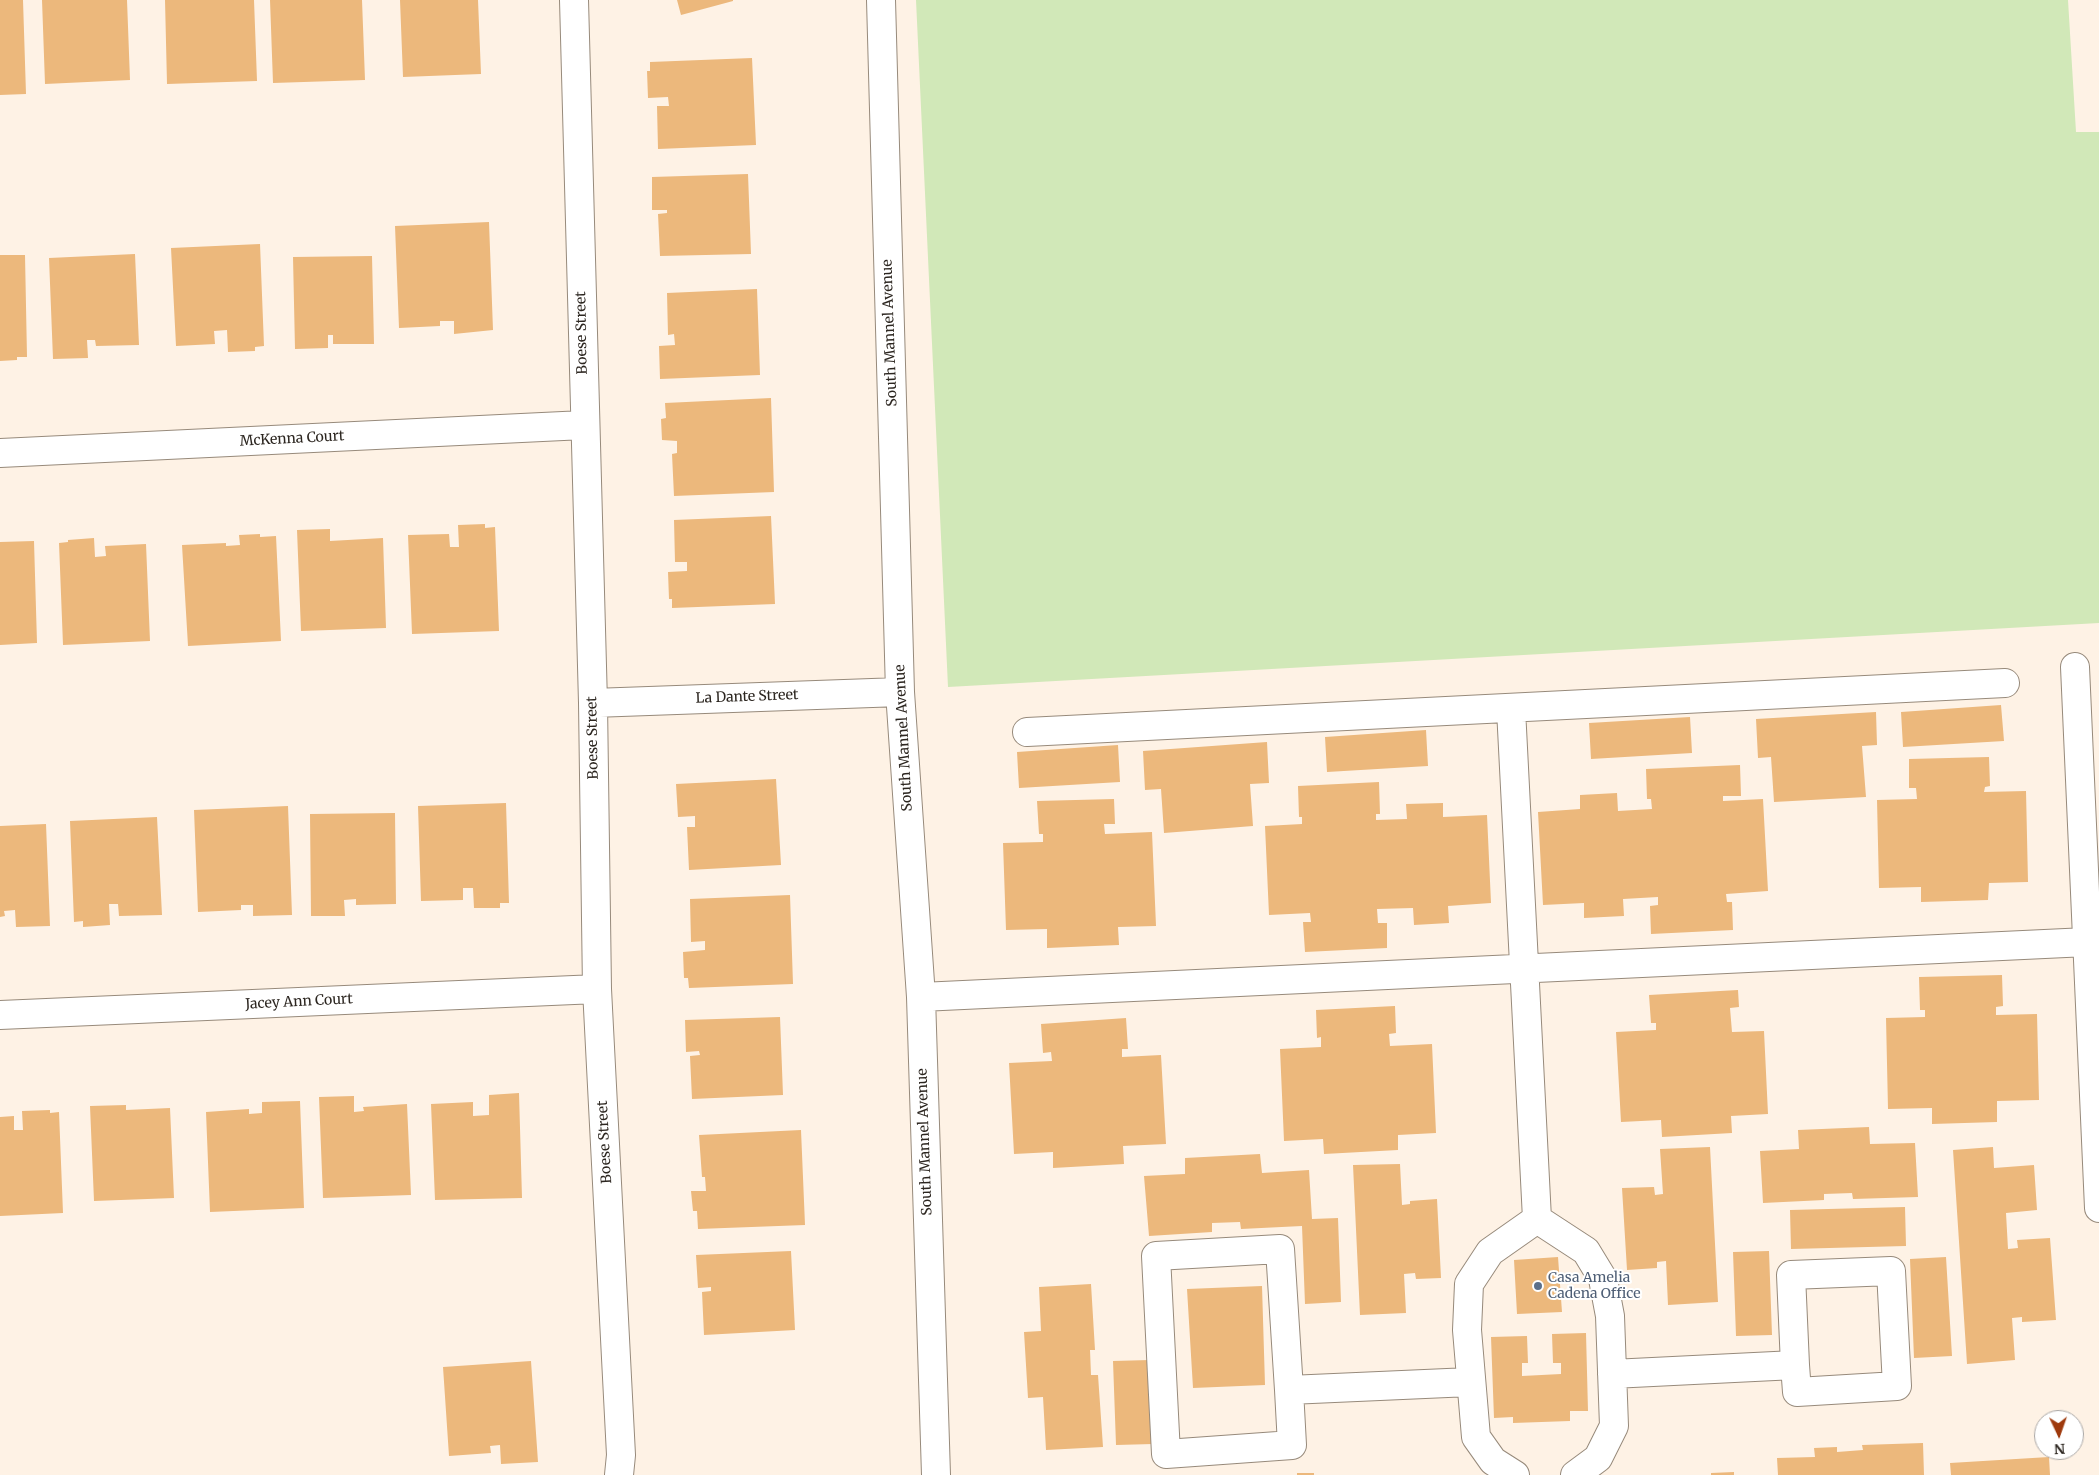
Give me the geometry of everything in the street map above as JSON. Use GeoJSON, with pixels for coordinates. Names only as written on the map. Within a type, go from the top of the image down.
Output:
{"type":"FeatureCollection","features":[{"type":"Feature","properties":{"kind":"street","name":"Boese Street"},"geometry":{"type":"LineString","coordinates":[[574,0],[593,703],[598,988],[621,1455],[619,1475]]}},
{"type":"Feature","properties":{"kind":"street","name":"South Mannel Avenue"},"geometry":{"type":"LineString","coordinates":[[881,0],[900,692],[920,997],[936,1475]]}},
{"type":"Feature","properties":{"kind":"street","name":"McKenna Court"},"geometry":{"type":"LineString","coordinates":[[0,453],[584,425]]}},
{"type":"Feature","properties":{"kind":"street"},"geometry":{"type":"LineString","coordinates":[[2075,668],[2099,1208]]}},
{"type":"Feature","properties":{"kind":"street"},"geometry":{"type":"LineString","coordinates":[[1027,732],[2005,683]]}},
{"type":"Feature","properties":{"kind":"street","name":"La Dante Street"},"geometry":{"type":"LineString","coordinates":[[593,703],[900,692]]}},
{"type":"Feature","properties":{"kind":"street"},"geometry":{"type":"LineString","coordinates":[[1511,709],[1537,1219]]}},
{"type":"Feature","properties":{"kind":"street"},"geometry":{"type":"LineString","coordinates":[[920,997],[2088,942]]}},
{"type":"Feature","properties":{"kind":"street","name":"Jacey Ann Court"},"geometry":{"type":"LineString","coordinates":[[0,1015],[598,988]]}},
{"type":"Feature","properties":{"kind":"street"},"geometry":{"type":"LineString","coordinates":[[1537,1219],[1586,1251],[1603,1279],[1610,1316],[1614,1426],[1598,1458],[1575,1475]]}},
{"type":"Feature","properties":{"kind":"street"},"geometry":{"type":"LineString","coordinates":[[1515,1475],[1493,1460],[1476,1437],[1467,1330],[1469,1284],[1490,1252],[1537,1219]]}},
{"type":"Feature","properties":{"kind":"street"},"geometry":{"type":"LineString","coordinates":[[1280,1249],[1289,1390],[1292,1445],[1166,1454],[1156,1256],[1280,1249]]}},
{"type":"Feature","properties":{"kind":"street"},"geometry":{"type":"LineString","coordinates":[[1891,1271],[1897,1386],[1797,1392],[1795,1365],[1791,1276],[1891,1271]]}},
{"type":"Feature","properties":{"kind":"street"},"geometry":{"type":"LineString","coordinates":[[1612,1374],[1795,1365]]}},
{"type":"Feature","properties":{"kind":"street"},"geometry":{"type":"LineString","coordinates":[[1289,1390],[1470,1382]]}},
{"type":"Feature","properties":{"kind":"green space"},"geometry":{"type":"Polygon","coordinates":[[[916,0],[2068,0],[2076,132],[2099,132],[2099,623],[948,687],[916,0]]]}},
{"type":"Feature","properties":{"kind":"building"},"geometry":{"type":"Polygon","coordinates":[[[0,0],[23,0],[26,94],[0,95],[0,0]]]}},
{"type":"Feature","properties":{"kind":"building"},"geometry":{"type":"Polygon","coordinates":[[[42,0],[127,0],[130,80],[45,84],[42,0]]]}},
{"type":"Feature","properties":{"kind":"building"},"geometry":{"type":"Polygon","coordinates":[[[165,0],[254,0],[257,81],[167,84],[165,0]]]}},
{"type":"Feature","properties":{"kind":"building"},"geometry":{"type":"Polygon","coordinates":[[[270,0],[362,0],[365,80],[273,83],[270,0]]]}},
{"type":"Feature","properties":{"kind":"building"},"geometry":{"type":"Polygon","coordinates":[[[400,0],[478,0],[481,74],[403,77],[400,0]]]}},
{"type":"Feature","properties":{"kind":"building"},"geometry":{"type":"Polygon","coordinates":[[[677,0],[733,0],[733,1],[681,15],[677,0]]]}},
{"type":"Feature","properties":{"kind":"building"},"geometry":{"type":"Polygon","coordinates":[[[752,58],[756,145],[658,149],[657,106],[669,106],[668,97],[648,98],[647,71],[650,71],[650,62],[752,58]]]}},
{"type":"Feature","properties":{"kind":"building"},"geometry":{"type":"Polygon","coordinates":[[[748,174],[751,254],[660,256],[658,214],[667,213],[667,210],[652,210],[652,177],[748,174]]]}},
{"type":"Feature","properties":{"kind":"building"},"geometry":{"type":"Polygon","coordinates":[[[489,222],[493,330],[454,334],[454,321],[440,321],[440,326],[399,328],[395,226],[489,222]]]}},
{"type":"Feature","properties":{"kind":"building"},"geometry":{"type":"Polygon","coordinates":[[[260,244],[264,346],[255,347],[255,351],[228,352],[227,330],[214,331],[215,344],[176,346],[171,248],[260,244]]]}},
{"type":"Feature","properties":{"kind":"building"},"geometry":{"type":"Polygon","coordinates":[[[135,254],[139,345],[96,346],[95,340],[87,340],[88,358],[53,359],[49,258],[135,254]]]}},
{"type":"Feature","properties":{"kind":"building"},"geometry":{"type":"Polygon","coordinates":[[[0,255],[25,255],[27,357],[17,357],[17,360],[0,361],[0,255]]]}},
{"type":"Feature","properties":{"kind":"building"},"geometry":{"type":"Polygon","coordinates":[[[372,256],[374,344],[333,344],[333,335],[328,335],[328,348],[295,349],[293,257],[372,256]]]}},
{"type":"Feature","properties":{"kind":"building"},"geometry":{"type":"Polygon","coordinates":[[[757,289],[760,375],[660,379],[659,346],[675,345],[674,334],[668,335],[667,293],[757,289]]]}},
{"type":"Feature","properties":{"kind":"building"},"geometry":{"type":"Polygon","coordinates":[[[771,398],[774,492],[674,496],[672,454],[677,453],[677,441],[662,440],[661,419],[666,418],[665,403],[771,398]]]}},
{"type":"Feature","properties":{"kind":"building"},"geometry":{"type":"Polygon","coordinates":[[[771,516],[775,604],[672,608],[672,599],[669,599],[668,572],[687,571],[687,562],[675,562],[674,520],[771,516]]]}},
{"type":"Feature","properties":{"kind":"building"},"geometry":{"type":"Polygon","coordinates":[[[485,524],[485,528],[495,527],[499,631],[412,634],[408,535],[449,534],[450,547],[459,547],[458,525],[485,524]]]}},
{"type":"Feature","properties":{"kind":"building"},"geometry":{"type":"Polygon","coordinates":[[[330,529],[330,541],[383,538],[386,628],[301,631],[297,530],[330,529]]]}},
{"type":"Feature","properties":{"kind":"building"},"geometry":{"type":"Polygon","coordinates":[[[260,534],[260,537],[276,536],[281,641],[188,646],[182,545],[226,543],[226,546],[240,545],[239,535],[260,534]]]}},
{"type":"Feature","properties":{"kind":"building"},"geometry":{"type":"Polygon","coordinates":[[[94,538],[95,557],[106,556],[105,546],[146,544],[150,641],[63,645],[59,543],[68,542],[68,540],[94,538]]]}},
{"type":"Feature","properties":{"kind":"building"},"geometry":{"type":"Polygon","coordinates":[[[34,541],[37,643],[0,645],[0,542],[34,541]]]}},
{"type":"Feature","properties":{"kind":"building"},"geometry":{"type":"Polygon","coordinates":[[[2001,705],[2004,741],[1903,747],[1901,712],[2001,705]]]}},
{"type":"Feature","properties":{"kind":"building"},"geometry":{"type":"Polygon","coordinates":[[[1876,712],[1877,745],[1862,746],[1866,797],[1774,802],[1771,757],[1758,758],[1756,719],[1876,712]]]}},
{"type":"Feature","properties":{"kind":"building"},"geometry":{"type":"Polygon","coordinates":[[[1690,717],[1692,753],[1591,759],[1589,723],[1690,717]]]}},
{"type":"Feature","properties":{"kind":"building"},"geometry":{"type":"Polygon","coordinates":[[[1426,730],[1428,766],[1327,772],[1325,737],[1426,730]]]}},
{"type":"Feature","properties":{"kind":"building"},"geometry":{"type":"Polygon","coordinates":[[[1267,742],[1269,783],[1250,784],[1253,826],[1164,833],[1161,789],[1145,790],[1143,751],[1267,742]]]}},
{"type":"Feature","properties":{"kind":"building"},"geometry":{"type":"Polygon","coordinates":[[[1118,745],[1120,782],[1019,788],[1017,752],[1118,745]]]}},
{"type":"Feature","properties":{"kind":"building"},"geometry":{"type":"Polygon","coordinates":[[[1989,757],[1990,786],[1985,787],[1984,792],[2026,791],[2028,882],[1989,883],[1988,900],[1921,902],[1921,887],[1879,888],[1877,800],[1917,799],[1916,788],[1909,788],[1909,759],[1989,757]]]}},
{"type":"Feature","properties":{"kind":"building"},"geometry":{"type":"Polygon","coordinates":[[[1740,765],[1741,796],[1723,796],[1723,801],[1763,799],[1768,891],[1726,894],[1727,902],[1732,902],[1733,930],[1651,934],[1650,906],[1658,905],[1658,897],[1623,899],[1624,916],[1584,918],[1584,903],[1543,905],[1538,812],[1580,809],[1580,795],[1617,793],[1618,811],[1652,809],[1651,799],[1647,799],[1646,769],[1740,765]]]}},
{"type":"Feature","properties":{"kind":"building"},"geometry":{"type":"Polygon","coordinates":[[[776,779],[781,865],[689,870],[687,827],[695,827],[695,816],[678,817],[676,784],[776,779]]]}},
{"type":"Feature","properties":{"kind":"building"},"geometry":{"type":"Polygon","coordinates":[[[1379,782],[1380,814],[1376,814],[1376,820],[1407,819],[1406,804],[1443,803],[1443,817],[1487,815],[1491,903],[1448,906],[1449,923],[1414,925],[1413,908],[1377,909],[1378,923],[1387,923],[1387,948],[1305,952],[1303,922],[1311,922],[1310,913],[1269,915],[1265,826],[1302,824],[1302,817],[1299,817],[1298,786],[1379,782]]]}},
{"type":"Feature","properties":{"kind":"building"},"geometry":{"type":"Polygon","coordinates":[[[1114,799],[1115,824],[1104,824],[1105,834],[1152,832],[1156,926],[1118,927],[1119,945],[1047,948],[1047,929],[1006,930],[1003,843],[1043,842],[1043,834],[1039,834],[1037,801],[1114,799]]]}},
{"type":"Feature","properties":{"kind":"building"},"geometry":{"type":"Polygon","coordinates":[[[506,803],[509,903],[500,903],[500,908],[474,908],[473,888],[463,888],[463,900],[421,901],[418,806],[506,803]]]}},
{"type":"Feature","properties":{"kind":"building"},"geometry":{"type":"Polygon","coordinates":[[[288,806],[292,915],[253,916],[253,905],[241,905],[241,910],[198,912],[194,810],[288,806]]]}},
{"type":"Feature","properties":{"kind":"building"},"geometry":{"type":"Polygon","coordinates":[[[395,813],[396,904],[356,905],[356,899],[344,900],[345,916],[311,916],[310,814],[395,813]]]}},
{"type":"Feature","properties":{"kind":"building"},"geometry":{"type":"Polygon","coordinates":[[[157,817],[162,915],[119,916],[118,904],[109,904],[110,925],[83,927],[83,921],[74,922],[70,821],[157,817]]]}},
{"type":"Feature","properties":{"kind":"building"},"geometry":{"type":"Polygon","coordinates":[[[46,824],[50,926],[16,927],[15,910],[4,911],[5,916],[0,917],[0,826],[46,824]]]}},
{"type":"Feature","properties":{"kind":"building"},"geometry":{"type":"Polygon","coordinates":[[[790,895],[793,984],[689,988],[688,978],[684,978],[683,952],[705,950],[705,941],[691,942],[690,899],[790,895]]]}},
{"type":"Feature","properties":{"kind":"building"},"geometry":{"type":"Polygon","coordinates":[[[2002,975],[2003,1006],[1996,1007],[1996,1015],[2037,1014],[2039,1100],[1997,1101],[1997,1122],[1932,1124],[1932,1108],[1888,1109],[1886,1018],[1925,1017],[1925,1010],[1920,1010],[1919,977],[2002,975]]]}},
{"type":"Feature","properties":{"kind":"building"},"geometry":{"type":"Polygon","coordinates":[[[1738,990],[1739,1007],[1730,1008],[1732,1032],[1764,1031],[1768,1114],[1731,1116],[1732,1133],[1662,1137],[1661,1120],[1621,1122],[1616,1032],[1656,1030],[1656,1023],[1651,1023],[1649,995],[1738,990]]]}},
{"type":"Feature","properties":{"kind":"building"},"geometry":{"type":"Polygon","coordinates":[[[1395,1006],[1396,1033],[1389,1034],[1390,1046],[1432,1044],[1436,1133],[1398,1135],[1398,1150],[1324,1154],[1323,1139],[1284,1141],[1280,1049],[1321,1047],[1321,1037],[1317,1038],[1316,1010],[1395,1006]]]}},
{"type":"Feature","properties":{"kind":"building"},"geometry":{"type":"Polygon","coordinates":[[[780,1017],[783,1095],[692,1099],[690,1056],[700,1055],[699,1051],[686,1052],[685,1020],[780,1017]]]}},
{"type":"Feature","properties":{"kind":"building"},"geometry":{"type":"Polygon","coordinates":[[[1126,1018],[1128,1049],[1122,1049],[1122,1057],[1161,1055],[1166,1144],[1123,1146],[1124,1164],[1053,1168],[1053,1152],[1014,1154],[1009,1063],[1052,1061],[1051,1052],[1043,1053],[1041,1024],[1126,1018]]]}},
{"type":"Feature","properties":{"kind":"building"},"geometry":{"type":"Polygon","coordinates":[[[519,1093],[522,1198],[435,1200],[431,1104],[473,1102],[473,1116],[489,1115],[489,1095],[519,1093]]]}},
{"type":"Feature","properties":{"kind":"building"},"geometry":{"type":"Polygon","coordinates":[[[354,1096],[354,1112],[364,1111],[363,1107],[407,1104],[411,1195],[323,1198],[319,1097],[354,1096]]]}},
{"type":"Feature","properties":{"kind":"building"},"geometry":{"type":"Polygon","coordinates":[[[300,1101],[304,1208],[210,1212],[206,1112],[249,1109],[249,1114],[262,1113],[262,1102],[300,1101]]]}},
{"type":"Feature","properties":{"kind":"building"},"geometry":{"type":"Polygon","coordinates":[[[126,1105],[126,1110],[170,1108],[174,1198],[94,1201],[90,1106],[126,1105]]]}},
{"type":"Feature","properties":{"kind":"building"},"geometry":{"type":"Polygon","coordinates":[[[50,1110],[50,1113],[59,1112],[63,1213],[0,1216],[0,1117],[14,1116],[14,1130],[23,1130],[22,1111],[50,1110]]]}},
{"type":"Feature","properties":{"kind":"building"},"geometry":{"type":"Polygon","coordinates":[[[1869,1127],[1870,1144],[1915,1143],[1918,1197],[1853,1199],[1852,1193],[1824,1194],[1824,1200],[1763,1203],[1760,1151],[1799,1149],[1798,1130],[1869,1127]]]}},
{"type":"Feature","properties":{"kind":"building"},"geometry":{"type":"Polygon","coordinates":[[[801,1130],[805,1225],[698,1229],[697,1211],[693,1211],[691,1191],[706,1191],[705,1177],[702,1177],[699,1135],[801,1130]]]}},
{"type":"Feature","properties":{"kind":"building"},"geometry":{"type":"Polygon","coordinates":[[[1710,1147],[1718,1302],[1668,1305],[1666,1261],[1657,1262],[1657,1268],[1627,1270],[1622,1188],[1654,1187],[1655,1195],[1663,1194],[1660,1149],[1710,1147]]]}},
{"type":"Feature","properties":{"kind":"building"},"geometry":{"type":"Polygon","coordinates":[[[1993,1147],[1994,1168],[2034,1165],[2037,1210],[2006,1213],[2008,1249],[2018,1248],[2017,1240],[2050,1238],[2056,1320],[2022,1322],[2022,1317],[2012,1318],[2015,1360],[1967,1364],[1953,1150],[1993,1147]]]}},
{"type":"Feature","properties":{"kind":"building"},"geometry":{"type":"Polygon","coordinates":[[[1260,1154],[1262,1173],[1309,1170],[1312,1219],[1338,1218],[1341,1302],[1305,1304],[1302,1226],[1241,1229],[1240,1222],[1212,1223],[1212,1232],[1149,1236],[1144,1176],[1185,1174],[1185,1158],[1260,1154]]]}},
{"type":"Feature","properties":{"kind":"building"},"geometry":{"type":"Polygon","coordinates":[[[1400,1164],[1402,1205],[1410,1204],[1410,1201],[1437,1199],[1441,1278],[1416,1279],[1415,1273],[1404,1274],[1406,1313],[1360,1315],[1353,1165],[1400,1164]]]}},
{"type":"Feature","properties":{"kind":"building"},"geometry":{"type":"Polygon","coordinates":[[[1905,1207],[1906,1246],[1791,1249],[1790,1210],[1905,1207]]]}},
{"type":"Feature","properties":{"kind":"building"},"geometry":{"type":"Polygon","coordinates":[[[791,1251],[795,1330],[704,1335],[702,1292],[711,1291],[711,1287],[698,1288],[696,1255],[791,1251]]]}},
{"type":"Feature","properties":{"kind":"building"},"geometry":{"type":"Polygon","coordinates":[[[1769,1251],[1772,1335],[1736,1336],[1733,1252],[1769,1251]]]}},
{"type":"Feature","properties":{"kind":"building","name":"Casa Amelia Cadena Office"},"geometry":{"type":"Polygon","coordinates":[[[1558,1257],[1562,1312],[1517,1314],[1514,1260],[1558,1257]]]}},
{"type":"Feature","properties":{"kind":"building"},"geometry":{"type":"Polygon","coordinates":[[[1946,1257],[1952,1356],[1914,1358],[1910,1259],[1946,1257]]]}},
{"type":"Feature","properties":{"kind":"building"},"geometry":{"type":"Polygon","coordinates":[[[1091,1284],[1095,1350],[1090,1350],[1091,1375],[1098,1375],[1103,1447],[1046,1450],[1043,1397],[1028,1398],[1024,1332],[1041,1331],[1039,1287],[1091,1284]]]}},
{"type":"Feature","properties":{"kind":"building"},"geometry":{"type":"Polygon","coordinates":[[[1262,1286],[1265,1385],[1193,1388],[1187,1289],[1262,1286]]]}},
{"type":"Feature","properties":{"kind":"building"},"geometry":{"type":"Polygon","coordinates":[[[1586,1333],[1588,1411],[1570,1411],[1570,1421],[1513,1423],[1513,1417],[1494,1418],[1491,1337],[1527,1336],[1528,1363],[1522,1363],[1522,1376],[1561,1374],[1561,1363],[1553,1363],[1552,1334],[1586,1333]]]}},
{"type":"Feature","properties":{"kind":"building"},"geometry":{"type":"Polygon","coordinates":[[[1150,1360],[1153,1444],[1116,1445],[1113,1361],[1150,1360]]]}},
{"type":"Feature","properties":{"kind":"building"},"geometry":{"type":"Polygon","coordinates":[[[531,1361],[538,1462],[501,1464],[500,1445],[490,1446],[491,1453],[449,1456],[443,1367],[531,1361]]]}},
{"type":"Feature","properties":{"kind":"building"},"geometry":{"type":"Polygon","coordinates":[[[1923,1443],[1924,1475],[1778,1475],[1777,1458],[1815,1457],[1814,1448],[1837,1447],[1837,1452],[1863,1450],[1862,1445],[1923,1443]]]}},
{"type":"Feature","properties":{"kind":"building"},"geometry":{"type":"Polygon","coordinates":[[[2034,1458],[2034,1460],[2049,1460],[2050,1475],[1951,1475],[1950,1463],[2034,1458]]]}},
{"type":"Feature","properties":{"kind":"building"},"geometry":{"type":"Polygon","coordinates":[[[1734,1472],[1734,1475],[1711,1475],[1711,1473],[1734,1472]]]}},
{"type":"Feature","properties":{"kind":"building"},"geometry":{"type":"Polygon","coordinates":[[[1297,1473],[1314,1473],[1314,1475],[1297,1475],[1297,1473]]]}},
{"type":"Feature","properties":{"kind":"place","name":"Casa Amelia Cadena Office"},"geometry":{"type":"Point","coordinates":[1538,1286]}}]}
